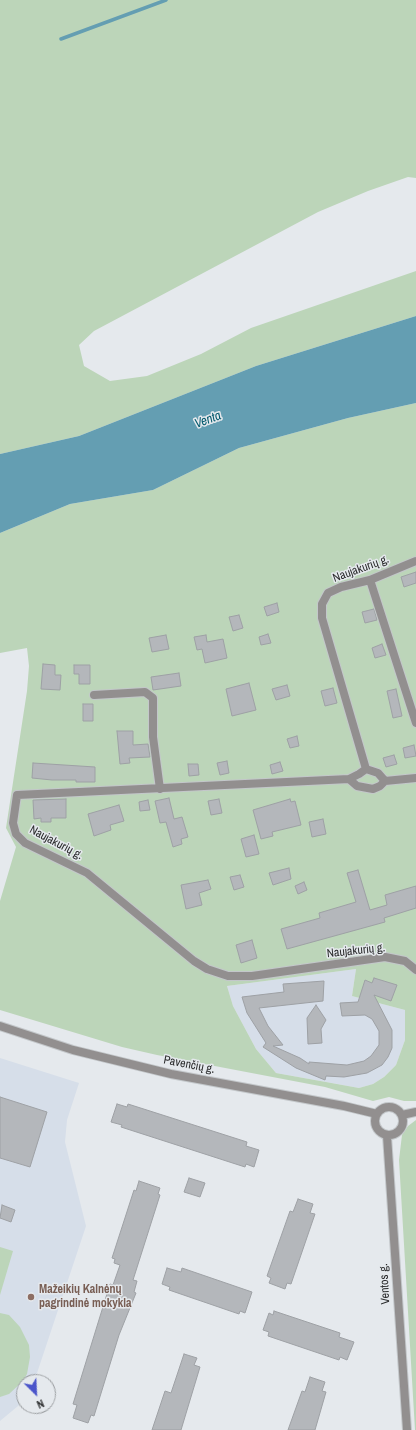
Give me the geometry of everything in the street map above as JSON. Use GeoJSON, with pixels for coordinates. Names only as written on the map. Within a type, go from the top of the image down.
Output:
{"type":"FeatureCollection","features":[{"type":"Feature","properties":{"kind":"street","name":"Naujakurių g."},"geometry":{"type":"LineString","coordinates":[[416,560],[370,580],[341,587],[328,593],[322,604],[322,618],[366,769],[349,779],[17,795],[13,823],[16,834],[25,843],[87,873],[194,961],[214,971],[228,976],[252,976],[385,957],[405,961],[416,970]]}},
{"type":"Feature","properties":{"kind":"street"},"geometry":{"type":"LineString","coordinates":[[370,580],[416,723]]}},
{"type":"Feature","properties":{"kind":"street"},"geometry":{"type":"LineString","coordinates":[[94,695],[144,692],[153,698],[153,737],[160,789]]}},
{"type":"Feature","properties":{"kind":"street"},"geometry":{"type":"LineString","coordinates":[[366,769],[378,773],[385,781]]}},
{"type":"Feature","properties":{"kind":"street"},"geometry":{"type":"LineString","coordinates":[[349,779],[356,786],[373,789],[380,786],[385,781],[416,778]]}},
{"type":"Feature","properties":{"kind":"street","name":"Pavenčių g."},"geometry":{"type":"LineString","coordinates":[[0,1026],[73,1050],[171,1074],[344,1106],[377,1114]]}},
{"type":"Feature","properties":{"kind":"street"},"geometry":{"type":"LineString","coordinates":[[388,1107],[396,1109],[402,1115],[404,1123],[400,1131],[396,1134],[387,1136],[376,1128],[375,1120],[377,1114],[383,1109],[388,1107]]}},
{"type":"Feature","properties":{"kind":"street"},"geometry":{"type":"LineString","coordinates":[[402,1115],[416,1112]]}},
{"type":"Feature","properties":{"kind":"street","name":"Ventos g."},"geometry":{"type":"LineString","coordinates":[[387,1136],[407,1430]]}},
{"type":"Feature","properties":{"kind":"shaded area"},"geometry":{"type":"Polygon","coordinates":[[[356,969],[352,996],[405,1010],[405,1040],[396,1065],[384,1077],[373,1084],[359,1088],[276,1073],[256,1049],[233,1006],[227,986],[356,969]]]}},
{"type":"Feature","properties":{"kind":"shaded area","name":"Mažeikių Kalnėnų pagrindinė mokykla"},"geometry":{"type":"Polygon","coordinates":[[[0,1058],[79,1083],[67,1120],[65,1142],[86,1226],[37,1374],[16,1374],[16,1408],[0,1421],[0,1058]]]}},
{"type":"Feature","properties":{"kind":"green space"},"geometry":{"type":"Polygon","coordinates":[[[0,0],[416,0],[416,178],[408,177],[368,191],[318,212],[94,331],[79,345],[84,366],[110,381],[147,376],[201,354],[251,328],[416,271],[416,316],[256,366],[79,436],[0,454],[0,0]]]}},
{"type":"Feature","properties":{"kind":"green space"},"geometry":{"type":"Polygon","coordinates":[[[416,403],[416,1101],[404,1101],[389,1097],[373,1101],[325,1087],[157,1055],[122,1047],[0,1010],[0,901],[16,847],[6,828],[27,691],[29,666],[27,648],[0,653],[0,533],[70,504],[153,490],[239,448],[348,418],[416,403]],[[356,969],[227,986],[233,1006],[256,1049],[276,1073],[359,1088],[373,1084],[384,1077],[396,1065],[405,1040],[405,1010],[352,996],[356,969]]]}},
{"type":"Feature","properties":{"kind":"green space"},"geometry":{"type":"Polygon","coordinates":[[[416,1120],[415,1430],[399,1160],[402,1135],[408,1126],[416,1120]]]}},
{"type":"Feature","properties":{"kind":"green space"},"geometry":{"type":"Polygon","coordinates":[[[0,1247],[13,1251],[0,1295],[0,1247]]]}},
{"type":"Feature","properties":{"kind":"green space"},"geometry":{"type":"Polygon","coordinates":[[[0,1313],[9,1315],[20,1327],[29,1345],[30,1357],[27,1374],[16,1374],[16,1388],[9,1394],[0,1397],[0,1313]]]}},
{"type":"Feature","properties":{"kind":"water","name":"Venta"},"geometry":{"type":"Polygon","coordinates":[[[416,316],[416,403],[348,418],[239,448],[153,490],[70,504],[0,533],[0,454],[79,436],[256,366],[416,316]]]}},
{"type":"Feature","properties":{"kind":"building"},"geometry":{"type":"Polygon","coordinates":[[[416,572],[416,583],[404,587],[401,577],[416,572]]]}},
{"type":"Feature","properties":{"kind":"building"},"geometry":{"type":"Polygon","coordinates":[[[277,603],[279,612],[267,616],[264,607],[277,603]]]}},
{"type":"Feature","properties":{"kind":"building"},"geometry":{"type":"Polygon","coordinates":[[[374,609],[377,620],[365,623],[362,612],[374,609]]]}},
{"type":"Feature","properties":{"kind":"building"},"geometry":{"type":"Polygon","coordinates":[[[239,615],[243,628],[233,631],[229,617],[239,615]]]}},
{"type":"Feature","properties":{"kind":"building"},"geometry":{"type":"Polygon","coordinates":[[[268,634],[271,643],[261,645],[259,637],[268,634]]]}},
{"type":"Feature","properties":{"kind":"building"},"geometry":{"type":"Polygon","coordinates":[[[166,635],[169,649],[152,652],[149,638],[166,635]]]}},
{"type":"Feature","properties":{"kind":"building"},"geometry":{"type":"Polygon","coordinates":[[[206,635],[207,642],[223,639],[227,658],[205,663],[202,649],[197,650],[194,637],[206,635]]]}},
{"type":"Feature","properties":{"kind":"building"},"geometry":{"type":"Polygon","coordinates":[[[382,644],[386,655],[375,658],[372,648],[382,644]]]}},
{"type":"Feature","properties":{"kind":"building"},"geometry":{"type":"Polygon","coordinates":[[[43,664],[55,665],[55,675],[61,675],[60,690],[41,689],[43,664]]]}},
{"type":"Feature","properties":{"kind":"building"},"geometry":{"type":"Polygon","coordinates":[[[74,665],[90,665],[90,684],[79,684],[79,674],[74,674],[74,665]]]}},
{"type":"Feature","properties":{"kind":"building"},"geometry":{"type":"Polygon","coordinates":[[[179,673],[181,686],[153,690],[151,677],[179,673]]]}},
{"type":"Feature","properties":{"kind":"building"},"geometry":{"type":"Polygon","coordinates":[[[249,683],[256,710],[232,716],[226,689],[249,683]]]}},
{"type":"Feature","properties":{"kind":"building"},"geometry":{"type":"Polygon","coordinates":[[[287,685],[290,696],[276,700],[272,689],[287,685]]]}},
{"type":"Feature","properties":{"kind":"building"},"geometry":{"type":"Polygon","coordinates":[[[333,688],[337,703],[325,706],[321,691],[333,688]]]}},
{"type":"Feature","properties":{"kind":"building"},"geometry":{"type":"Polygon","coordinates":[[[396,689],[402,716],[393,718],[387,691],[396,689]]]}},
{"type":"Feature","properties":{"kind":"building"},"geometry":{"type":"Polygon","coordinates":[[[83,704],[93,704],[93,721],[83,721],[83,704]]]}},
{"type":"Feature","properties":{"kind":"building"},"geometry":{"type":"Polygon","coordinates":[[[117,731],[133,731],[133,745],[148,744],[150,757],[129,758],[130,763],[120,764],[117,731]]]}},
{"type":"Feature","properties":{"kind":"building"},"geometry":{"type":"Polygon","coordinates":[[[297,736],[299,746],[290,748],[287,739],[297,736]]]}},
{"type":"Feature","properties":{"kind":"building"},"geometry":{"type":"Polygon","coordinates":[[[414,745],[416,756],[405,758],[403,748],[414,745]]]}},
{"type":"Feature","properties":{"kind":"building"},"geometry":{"type":"Polygon","coordinates":[[[394,755],[397,764],[386,767],[383,758],[394,755]]]}},
{"type":"Feature","properties":{"kind":"building"},"geometry":{"type":"Polygon","coordinates":[[[227,761],[229,773],[220,775],[217,763],[227,761]]]}},
{"type":"Feature","properties":{"kind":"building"},"geometry":{"type":"Polygon","coordinates":[[[280,762],[283,771],[272,774],[270,765],[280,762]]]}},
{"type":"Feature","properties":{"kind":"building"},"geometry":{"type":"Polygon","coordinates":[[[33,763],[95,767],[95,782],[76,782],[76,780],[32,778],[33,763]]]}},
{"type":"Feature","properties":{"kind":"building"},"geometry":{"type":"Polygon","coordinates":[[[188,764],[198,764],[199,775],[189,776],[188,764]]]}},
{"type":"Feature","properties":{"kind":"building"},"geometry":{"type":"Polygon","coordinates":[[[169,798],[174,819],[182,817],[188,837],[181,839],[182,844],[173,847],[166,822],[160,823],[155,801],[169,798]]]}},
{"type":"Feature","properties":{"kind":"building"},"geometry":{"type":"Polygon","coordinates":[[[66,799],[66,818],[51,818],[51,822],[41,822],[41,818],[34,819],[33,800],[66,799]]]}},
{"type":"Feature","properties":{"kind":"building"},"geometry":{"type":"Polygon","coordinates":[[[219,799],[222,813],[211,815],[208,801],[219,799]]]}},
{"type":"Feature","properties":{"kind":"building"},"geometry":{"type":"Polygon","coordinates":[[[290,799],[291,802],[295,801],[301,825],[272,832],[273,836],[261,839],[253,810],[290,799]]]}},
{"type":"Feature","properties":{"kind":"building"},"geometry":{"type":"Polygon","coordinates":[[[148,800],[150,810],[140,811],[139,802],[148,800]]]}},
{"type":"Feature","properties":{"kind":"building"},"geometry":{"type":"Polygon","coordinates":[[[119,805],[124,821],[110,825],[111,830],[94,836],[88,814],[119,805]]]}},
{"type":"Feature","properties":{"kind":"building"},"geometry":{"type":"Polygon","coordinates":[[[323,819],[326,834],[312,837],[309,822],[323,819]]]}},
{"type":"Feature","properties":{"kind":"building"},"geometry":{"type":"Polygon","coordinates":[[[254,835],[259,854],[246,857],[241,839],[254,835]]]}},
{"type":"Feature","properties":{"kind":"building"},"geometry":{"type":"Polygon","coordinates":[[[289,868],[291,879],[273,885],[269,873],[289,868]]]}},
{"type":"Feature","properties":{"kind":"building"},"geometry":{"type":"Polygon","coordinates":[[[358,870],[370,910],[387,905],[385,895],[416,886],[416,908],[384,918],[385,922],[287,949],[281,929],[320,918],[319,913],[356,902],[347,873],[358,870]]]}},
{"type":"Feature","properties":{"kind":"building"},"geometry":{"type":"Polygon","coordinates":[[[240,875],[244,887],[234,890],[230,877],[240,875]]]}},
{"type":"Feature","properties":{"kind":"building"},"geometry":{"type":"Polygon","coordinates":[[[208,880],[211,889],[199,893],[202,905],[186,909],[181,885],[208,880]]]}},
{"type":"Feature","properties":{"kind":"building"},"geometry":{"type":"Polygon","coordinates":[[[304,882],[307,890],[298,894],[295,886],[304,882]]]}},
{"type":"Feature","properties":{"kind":"building"},"geometry":{"type":"Polygon","coordinates":[[[252,940],[257,958],[241,963],[236,945],[252,940]]]}},
{"type":"Feature","properties":{"kind":"building"},"geometry":{"type":"Polygon","coordinates":[[[374,978],[397,985],[391,1001],[374,995],[392,1030],[392,1048],[388,1057],[382,1065],[367,1073],[344,1077],[326,1076],[325,1080],[296,1068],[263,1047],[266,1043],[247,1013],[242,997],[284,992],[283,984],[324,981],[323,1001],[259,1008],[268,1026],[283,1045],[273,1046],[300,1058],[309,1064],[309,1062],[347,1065],[364,1061],[371,1056],[379,1045],[379,1031],[372,1019],[365,1015],[342,1016],[340,1003],[358,1002],[365,980],[372,983],[374,978]]]}},
{"type":"Feature","properties":{"kind":"building"},"geometry":{"type":"Polygon","coordinates":[[[316,1005],[326,1020],[321,1029],[322,1043],[308,1044],[307,1018],[316,1005]]]}},
{"type":"Feature","properties":{"kind":"building"},"geometry":{"type":"Polygon","coordinates":[[[0,1097],[47,1112],[30,1167],[0,1158],[0,1097]]]}},
{"type":"Feature","properties":{"kind":"building"},"geometry":{"type":"Polygon","coordinates":[[[117,1104],[127,1107],[128,1104],[247,1142],[246,1146],[259,1150],[254,1167],[246,1164],[245,1167],[121,1127],[122,1125],[111,1122],[117,1104]]]}},
{"type":"Feature","properties":{"kind":"building"},"geometry":{"type":"Polygon","coordinates":[[[189,1178],[205,1183],[200,1197],[184,1192],[189,1178]]]}},
{"type":"Feature","properties":{"kind":"building"},"geometry":{"type":"Polygon","coordinates":[[[139,1181],[160,1188],[158,1194],[160,1195],[133,1280],[137,1281],[134,1292],[136,1293],[119,1335],[94,1416],[91,1415],[88,1423],[73,1418],[77,1405],[73,1404],[110,1284],[113,1285],[120,1265],[114,1263],[115,1259],[112,1258],[134,1190],[136,1191],[139,1181]]]}},
{"type":"Feature","properties":{"kind":"building"},"geometry":{"type":"Polygon","coordinates":[[[298,1199],[313,1204],[310,1213],[315,1214],[291,1284],[287,1283],[285,1289],[269,1283],[271,1278],[267,1276],[290,1211],[293,1212],[298,1199]]]}},
{"type":"Feature","properties":{"kind":"building"},"geometry":{"type":"Polygon","coordinates":[[[2,1205],[15,1210],[11,1222],[0,1218],[2,1205]]]}},
{"type":"Feature","properties":{"kind":"building"},"geometry":{"type":"Polygon","coordinates":[[[167,1268],[181,1272],[182,1268],[252,1292],[245,1313],[240,1311],[239,1314],[169,1290],[170,1287],[162,1284],[167,1268]]]}},
{"type":"Feature","properties":{"kind":"building"},"geometry":{"type":"Polygon","coordinates":[[[274,1311],[340,1333],[339,1337],[354,1342],[347,1360],[340,1357],[339,1360],[268,1336],[269,1332],[263,1330],[269,1313],[273,1315],[274,1311]]]}},
{"type":"Feature","properties":{"kind":"building"},"geometry":{"type":"Polygon","coordinates":[[[184,1354],[197,1358],[194,1365],[200,1367],[181,1430],[152,1430],[165,1391],[171,1393],[184,1354]]]}},
{"type":"Feature","properties":{"kind":"building"},"geometry":{"type":"Polygon","coordinates":[[[310,1377],[325,1382],[322,1391],[326,1392],[315,1430],[288,1430],[302,1391],[305,1392],[310,1377]]]}},
{"type":"Feature","properties":{"kind":"waterway"},"geometry":{"type":"LineString","coordinates":[[61,39],[166,0]]}},
{"type":"Feature","properties":{"kind":"place","name":"Mažeikių Kalnėnų pagrindinė mokykla"},"geometry":{"type":"Point","coordinates":[31,1297]}}]}
